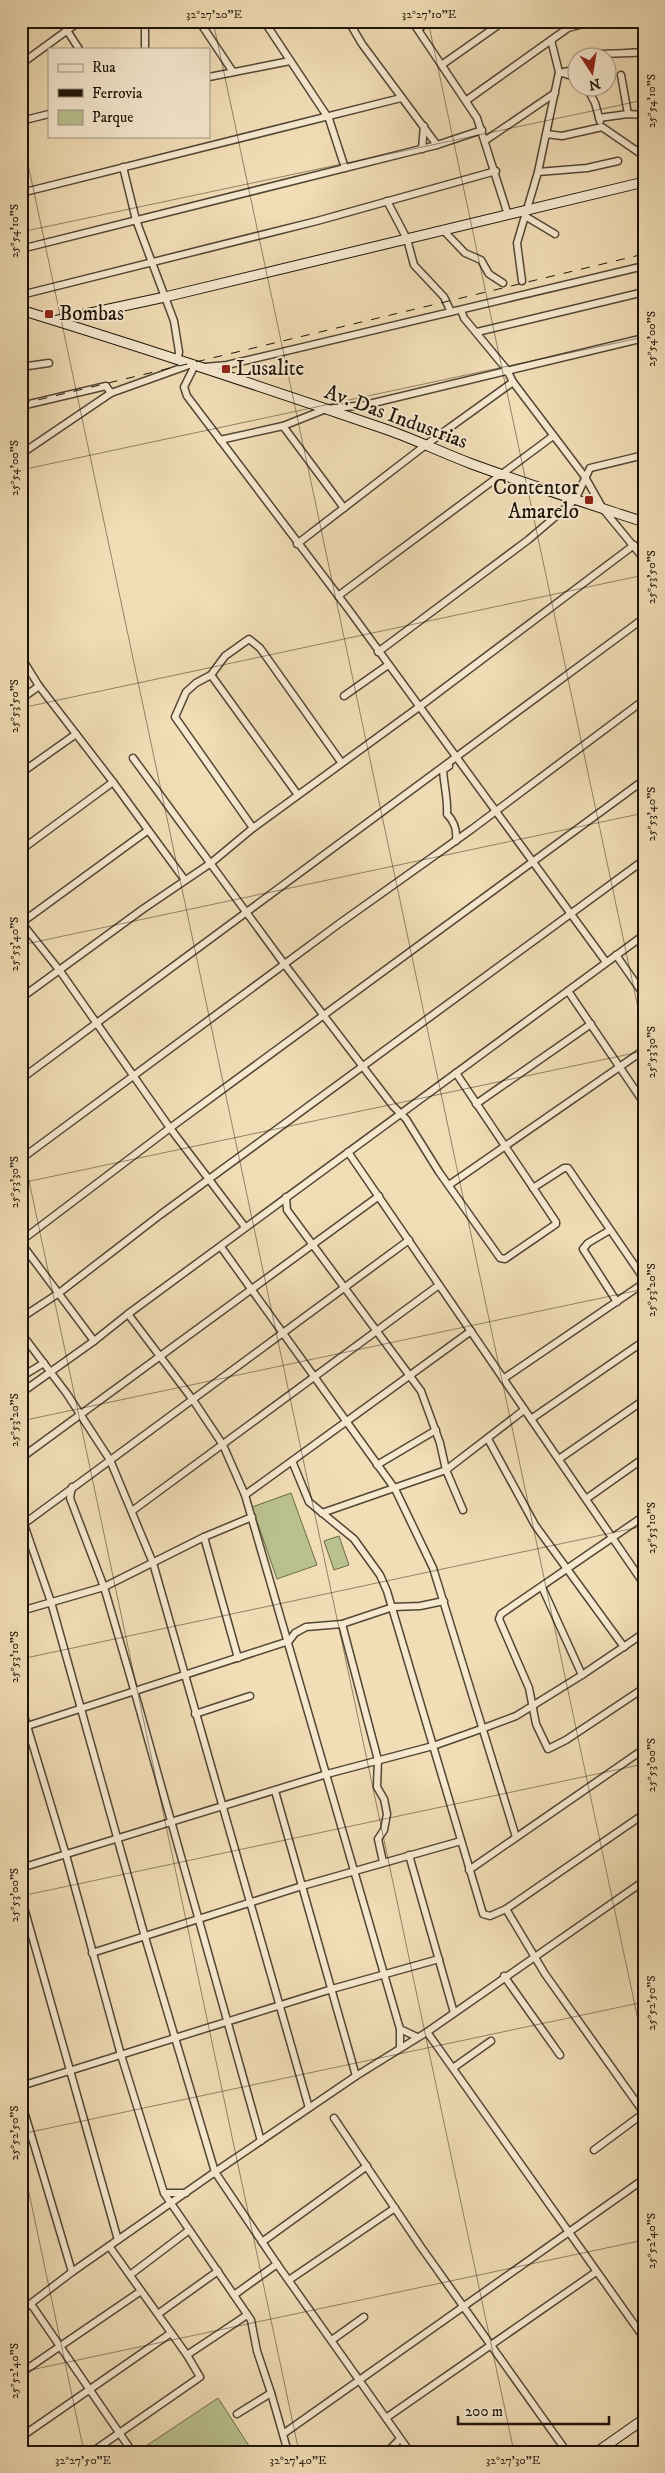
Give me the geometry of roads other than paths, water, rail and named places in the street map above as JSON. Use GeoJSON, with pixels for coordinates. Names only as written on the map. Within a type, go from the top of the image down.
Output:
{"type":"FeatureCollection","features":[{"type":"Feature","properties":{"kind":"street"},"geometry":{"type":"LineString","coordinates":[[61,21],[78,48]]}},
{"type":"Feature","properties":{"kind":"street"},"geometry":{"type":"LineString","coordinates":[[21,64],[69,32],[80,21]]}},
{"type":"Feature","properties":{"kind":"street"},"geometry":{"type":"LineString","coordinates":[[145,21],[145,48]]}},
{"type":"Feature","properties":{"kind":"street"},"geometry":{"type":"LineString","coordinates":[[199,21],[233,72]]}},
{"type":"Feature","properties":{"kind":"street"},"geometry":{"type":"LineString","coordinates":[[264,21],[331,123],[345,168]]}},
{"type":"Feature","properties":{"kind":"street"},"geometry":{"type":"LineString","coordinates":[[352,21],[352,26],[358,38],[437,145]]}},
{"type":"Feature","properties":{"kind":"street"},"geometry":{"type":"LineString","coordinates":[[412,21],[467,100],[482,130],[508,215]]}},
{"type":"Feature","properties":{"kind":"street"},"geometry":{"type":"LineString","coordinates":[[418,29],[429,21]]}},
{"type":"Feature","properties":{"kind":"street"},"geometry":{"type":"LineString","coordinates":[[443,64],[504,21]]}},
{"type":"Feature","properties":{"kind":"street"},"geometry":{"type":"LineString","coordinates":[[467,100],[551,40],[567,25],[594,21]]}},
{"type":"Feature","properties":{"kind":"street"},"geometry":{"type":"LineString","coordinates":[[522,281],[517,251],[519,234],[538,172],[561,73],[551,40]]}},
{"type":"Feature","properties":{"kind":"street"},"geometry":{"type":"LineString","coordinates":[[618,55],[644,52]]}},
{"type":"Feature","properties":{"kind":"street"},"geometry":{"type":"LineString","coordinates":[[210,77],[290,61]]}},
{"type":"Feature","properties":{"kind":"street"},"geometry":{"type":"LineString","coordinates":[[561,73],[568,71]]}},
{"type":"Feature","properties":{"kind":"street"},"geometry":{"type":"LineString","coordinates":[[561,73],[568,75]]}},
{"type":"Feature","properties":{"kind":"street"},"geometry":{"type":"LineString","coordinates":[[621,75],[628,114]]}},
{"type":"Feature","properties":{"kind":"street"},"geometry":{"type":"LineString","coordinates":[[486,140],[555,93]]}},
{"type":"Feature","properties":{"kind":"street"},"geometry":{"type":"LineString","coordinates":[[21,193],[401,98]]}},
{"type":"Feature","properties":{"kind":"street"},"geometry":{"type":"LineString","coordinates":[[591,98],[602,127],[644,156]]}},
{"type":"Feature","properties":{"kind":"street"},"geometry":{"type":"LineString","coordinates":[[21,121],[48,114]]}},
{"type":"Feature","properties":{"kind":"street"},"geometry":{"type":"LineString","coordinates":[[599,118],[628,114],[644,115]]}},
{"type":"Feature","properties":{"kind":"street"},"geometry":{"type":"LineString","coordinates":[[422,149],[424,126]]}},
{"type":"Feature","properties":{"kind":"street"},"geometry":{"type":"LineString","coordinates":[[546,134],[562,136],[602,127]]}},
{"type":"Feature","properties":{"kind":"street"},"geometry":{"type":"LineString","coordinates":[[21,250],[422,149],[482,130]]}},
{"type":"Feature","properties":{"kind":"street"},"geometry":{"type":"LineString","coordinates":[[538,172],[588,168],[618,161]]}},
{"type":"Feature","properties":{"kind":"street"},"geometry":{"type":"LineString","coordinates":[[122,167],[150,263],[174,321],[179,347],[178,357],[174,359]]}},
{"type":"Feature","properties":{"kind":"street"},"geometry":{"type":"LineString","coordinates":[[21,295],[150,263],[496,171]]}},
{"type":"Feature","properties":{"kind":"street"},"geometry":{"type":"LineString","coordinates":[[53,320],[63,320],[165,297],[508,215],[526,214],[644,182]]}},
{"type":"Feature","properties":{"kind":"street"},"geometry":{"type":"LineString","coordinates":[[387,201],[406,238],[414,265],[441,293],[451,312]]}},
{"type":"Feature","properties":{"kind":"street"},"geometry":{"type":"LineString","coordinates":[[526,214],[555,234]]}},
{"type":"Feature","properties":{"kind":"street"},"geometry":{"type":"LineString","coordinates":[[443,230],[465,253],[481,260],[489,274],[503,283]]}},
{"type":"Feature","properties":{"kind":"street"},"geometry":{"type":"LineString","coordinates":[[21,454],[111,393],[195,366],[227,365],[644,266]]}},
{"type":"Feature","properties":{"kind":"street"},"geometry":{"type":"LineString","coordinates":[[477,332],[644,292]]}},
{"type":"Feature","properties":{"kind":"street","name":"Av. Das Industrias"},"geometry":{"type":"LineString","coordinates":[[21,310],[195,366],[230,375],[426,444],[453,457],[644,522]]}},
{"type":"Feature","properties":{"kind":"street"},"geometry":{"type":"LineString","coordinates":[[461,310],[464,318],[507,370],[513,382],[585,476],[603,509],[644,559]]}},
{"type":"Feature","properties":{"kind":"street"},"geometry":{"type":"LineString","coordinates":[[220,440],[283,426],[326,409],[365,405],[644,338]]}},
{"type":"Feature","properties":{"kind":"street"},"geometry":{"type":"LineString","coordinates":[[21,367],[49,363]]}},
{"type":"Feature","properties":{"kind":"street"},"geometry":{"type":"LineString","coordinates":[[195,366],[184,387],[185,391],[297,544],[338,596],[454,758],[496,810],[606,962]]}},
{"type":"Feature","properties":{"kind":"street"},"geometry":{"type":"LineString","coordinates":[[297,544],[426,444],[513,382]]}},
{"type":"Feature","properties":{"kind":"street"},"geometry":{"type":"LineString","coordinates":[[21,406],[106,386],[111,393]]}},
{"type":"Feature","properties":{"kind":"street"},"geometry":{"type":"LineString","coordinates":[[283,426],[344,508]]}},
{"type":"Feature","properties":{"kind":"street"},"geometry":{"type":"LineString","coordinates":[[338,596],[553,436]]}},
{"type":"Feature","properties":{"kind":"street"},"geometry":{"type":"LineString","coordinates":[[378,652],[528,540],[575,500],[585,476],[592,467],[644,455]]}},
{"type":"Feature","properties":{"kind":"street"},"geometry":{"type":"LineString","coordinates":[[21,998],[184,879],[211,863],[253,828],[419,707],[634,545]]}},
{"type":"Feature","properties":{"kind":"street"},"geometry":{"type":"LineString","coordinates":[[21,1079],[644,618]]}},
{"type":"Feature","properties":{"kind":"street"},"geometry":{"type":"LineString","coordinates":[[253,828],[175,717],[186,692],[211,675],[225,656],[249,639],[260,648],[341,762]]}},
{"type":"Feature","properties":{"kind":"street"},"geometry":{"type":"LineString","coordinates":[[21,658],[39,686],[184,879]]}},
{"type":"Feature","properties":{"kind":"street"},"geometry":{"type":"LineString","coordinates":[[344,696],[388,665]]}},
{"type":"Feature","properties":{"kind":"street"},"geometry":{"type":"LineString","coordinates":[[211,675],[298,795]]}},
{"type":"Feature","properties":{"kind":"street"},"geometry":{"type":"LineString","coordinates":[[21,699],[39,686]]}},
{"type":"Feature","properties":{"kind":"street"},"geometry":{"type":"LineString","coordinates":[[21,1159],[456,841],[644,700]]}},
{"type":"Feature","properties":{"kind":"street"},"geometry":{"type":"LineString","coordinates":[[21,773],[76,734]]}},
{"type":"Feature","properties":{"kind":"street"},"geometry":{"type":"LineString","coordinates":[[133,758],[284,965],[393,1106],[400,1112],[449,1185],[503,1259],[557,1223],[456,1073]]}},
{"type":"Feature","properties":{"kind":"street"},"geometry":{"type":"LineString","coordinates":[[454,758],[454,762],[443,770],[448,800],[447,814],[454,823],[457,832],[456,841]]}},
{"type":"Feature","properties":{"kind":"street"},"geometry":{"type":"LineString","coordinates":[[94,1341],[21,1242],[170,1128],[644,780]]}},
{"type":"Feature","properties":{"kind":"street"},"geometry":{"type":"LineString","coordinates":[[21,850],[113,782]]}},
{"type":"Feature","properties":{"kind":"street"},"geometry":{"type":"LineString","coordinates":[[147,831],[21,923],[60,971],[170,1128],[245,1227]]}},
{"type":"Feature","properties":{"kind":"street"},"geometry":{"type":"LineString","coordinates":[[21,1318],[59,1293],[209,1180],[644,860]]}},
{"type":"Feature","properties":{"kind":"street"},"geometry":{"type":"LineString","coordinates":[[21,1392],[94,1341],[400,1112],[644,935]]}},
{"type":"Feature","properties":{"kind":"street"},"geometry":{"type":"LineString","coordinates":[[616,955],[644,995]]}},
{"type":"Feature","properties":{"kind":"street"},"geometry":{"type":"LineString","coordinates":[[568,991],[644,1103]]}},
{"type":"Feature","properties":{"kind":"street"},"geometry":{"type":"LineString","coordinates":[[476,1104],[591,1024]]}},
{"type":"Feature","properties":{"kind":"street"},"geometry":{"type":"LineString","coordinates":[[449,1185],[644,1050]]}},
{"type":"Feature","properties":{"kind":"street"},"geometry":{"type":"LineString","coordinates":[[348,1152],[644,1584]]}},
{"type":"Feature","properties":{"kind":"street"},"geometry":{"type":"LineString","coordinates":[[533,1188],[564,1168],[568,1168],[644,1279]]}},
{"type":"Feature","properties":{"kind":"street"},"geometry":{"type":"LineString","coordinates":[[21,1458],[379,1196]]}},
{"type":"Feature","properties":{"kind":"street"},"geometry":{"type":"LineString","coordinates":[[286,1197],[287,1210]]}},
{"type":"Feature","properties":{"kind":"street"},"geometry":{"type":"LineString","coordinates":[[277,1203],[287,1210],[421,1391],[436,1430],[446,1470],[463,1510]]}},
{"type":"Feature","properties":{"kind":"street"},"geometry":{"type":"LineString","coordinates":[[610,1230],[583,1249],[617,1302]]}},
{"type":"Feature","properties":{"kind":"street"},"geometry":{"type":"LineString","coordinates":[[25,1523],[60,1495],[193,1400],[409,1240]]}},
{"type":"Feature","properties":{"kind":"street"},"geometry":{"type":"LineString","coordinates":[[220,1247],[395,1489],[433,1568],[458,1653],[484,1728],[516,1837]]}},
{"type":"Feature","properties":{"kind":"street"},"geometry":{"type":"LineString","coordinates":[[503,1379],[644,1283]]}},
{"type":"Feature","properties":{"kind":"street"},"geometry":{"type":"LineString","coordinates":[[132,1511],[439,1285]]}},
{"type":"Feature","properties":{"kind":"street"},"geometry":{"type":"LineString","coordinates":[[128,1314],[193,1400],[222,1445],[245,1495],[289,1641],[353,1871],[400,2029],[400,2047]]}},
{"type":"Feature","properties":{"kind":"street"},"geometry":{"type":"LineString","coordinates":[[245,1495],[347,1423],[471,1331]]}},
{"type":"Feature","properties":{"kind":"street"},"geometry":{"type":"LineString","coordinates":[[21,1333],[51,1372],[110,1460],[153,1563],[309,2108]]}},
{"type":"Feature","properties":{"kind":"street"},"geometry":{"type":"LineString","coordinates":[[531,1419],[644,1341]]}},
{"type":"Feature","properties":{"kind":"street"},"geometry":{"type":"LineString","coordinates":[[21,1377],[44,1363]]}},
{"type":"Feature","properties":{"kind":"street"},"geometry":{"type":"LineString","coordinates":[[558,1458],[644,1400]]}},
{"type":"Feature","properties":{"kind":"street"},"geometry":{"type":"LineString","coordinates":[[322,1513],[446,1470],[524,1410]]}},
{"type":"Feature","properties":{"kind":"street"},"geometry":{"type":"LineString","coordinates":[[377,1465],[436,1430]]}},
{"type":"Feature","properties":{"kind":"street"},"geometry":{"type":"LineString","coordinates":[[488,1439],[532,1520],[570,1569],[624,1646]]}},
{"type":"Feature","properties":{"kind":"street"},"geometry":{"type":"LineString","coordinates":[[586,1499],[644,1458]]}},
{"type":"Feature","properties":{"kind":"street"},"geometry":{"type":"LineString","coordinates":[[292,1461],[306,1496],[322,1513],[354,1539],[380,1576],[393,1607],[460,1841],[483,1914],[490,1916],[506,1909],[644,1814]]}},
{"type":"Feature","properties":{"kind":"street"},"geometry":{"type":"LineString","coordinates":[[72,1487],[70,1498],[104,1587],[262,2141]]}},
{"type":"Feature","properties":{"kind":"street"},"geometry":{"type":"LineString","coordinates":[[60,1495],[70,1498]]}},
{"type":"Feature","properties":{"kind":"street"},"geometry":{"type":"LineString","coordinates":[[21,1516],[51,1602],[119,1837],[145,1937],[215,2172],[276,2264],[410,2452]]}},
{"type":"Feature","properties":{"kind":"street"},"geometry":{"type":"LineString","coordinates":[[644,1516],[570,1569],[499,1616],[529,1688],[539,1731],[548,1749],[551,1750],[644,1688]]}},
{"type":"Feature","properties":{"kind":"street"},"geometry":{"type":"LineString","coordinates":[[21,1611],[104,1587],[204,1537],[252,1517]]}},
{"type":"Feature","properties":{"kind":"street"},"geometry":{"type":"LineString","coordinates":[[204,1537],[238,1658]]}},
{"type":"Feature","properties":{"kind":"street"},"geometry":{"type":"LineString","coordinates":[[542,1587],[582,1675]]}},
{"type":"Feature","properties":{"kind":"street"},"geometry":{"type":"LineString","coordinates":[[24,1727],[135,1693],[289,1641],[295,1634],[306,1628],[342,1624],[393,1607],[420,1606],[444,1601]]}},
{"type":"Feature","properties":{"kind":"street"},"geometry":{"type":"LineString","coordinates":[[342,1624],[378,1760],[377,1787],[384,1800],[387,1814],[384,1830],[378,1839],[383,1862]]}},
{"type":"Feature","properties":{"kind":"street"},"geometry":{"type":"LineString","coordinates":[[21,1868],[327,1774],[433,1746],[516,1716],[532,1704],[582,1675],[644,1633]]}},
{"type":"Feature","properties":{"kind":"street"},"geometry":{"type":"LineString","coordinates":[[195,1714],[250,1696]]}},
{"type":"Feature","properties":{"kind":"street"},"geometry":{"type":"LineString","coordinates":[[21,1706],[24,1727],[66,1855],[121,2056],[164,2192],[188,2232],[218,2271],[253,2327],[256,2351],[271,2393],[288,2452]]}},
{"type":"Feature","properties":{"kind":"street"},"geometry":{"type":"LineString","coordinates":[[469,1870],[644,1749]]}},
{"type":"Feature","properties":{"kind":"street"},"geometry":{"type":"LineString","coordinates":[[275,1791],[356,2076]]}},
{"type":"Feature","properties":{"kind":"street"},"geometry":{"type":"LineString","coordinates":[[92,1953],[302,1886],[460,1841]]}},
{"type":"Feature","properties":{"kind":"street"},"geometry":{"type":"LineString","coordinates":[[409,1855],[454,2013]]}},
{"type":"Feature","properties":{"kind":"street"},"geometry":{"type":"LineString","coordinates":[[21,2311],[72,2272],[172,2204],[215,2172],[356,2076],[427,2032],[504,1976],[641,1883],[644,1892]]}},
{"type":"Feature","properties":{"kind":"street"},"geometry":{"type":"LineString","coordinates":[[21,1897],[118,2240]]}},
{"type":"Feature","properties":{"kind":"street"},"geometry":{"type":"LineString","coordinates":[[506,1909],[534,1956],[644,2113],[594,2150]]}},
{"type":"Feature","properties":{"kind":"street"},"geometry":{"type":"LineString","coordinates":[[21,2086],[332,1989],[439,1959]]}},
{"type":"Feature","properties":{"kind":"street"},"geometry":{"type":"LineString","coordinates":[[504,1976],[560,2055]]}},
{"type":"Feature","properties":{"kind":"street"},"geometry":{"type":"LineString","coordinates":[[400,2029],[417,2037]]}},
{"type":"Feature","properties":{"kind":"street"},"geometry":{"type":"LineString","coordinates":[[427,2032],[644,2338]]}},
{"type":"Feature","properties":{"kind":"street"},"geometry":{"type":"LineString","coordinates":[[453,2068],[491,2041]]}},
{"type":"Feature","properties":{"kind":"street"},"geometry":{"type":"LineString","coordinates":[[21,2101],[72,2272]]}},
{"type":"Feature","properties":{"kind":"street"},"geometry":{"type":"LineString","coordinates":[[334,2118],[567,2452]]}},
{"type":"Feature","properties":{"kind":"street"},"geometry":{"type":"LineString","coordinates":[[262,2242],[367,2166]]}},
{"type":"Feature","properties":{"kind":"street"},"geometry":{"type":"LineString","coordinates":[[283,2434],[644,2179]]}},
{"type":"Feature","properties":{"kind":"street"},"geometry":{"type":"LineString","coordinates":[[164,2192],[186,2193]]}},
{"type":"Feature","properties":{"kind":"street"},"geometry":{"type":"LineString","coordinates":[[289,2280],[395,2208]]}},
{"type":"Feature","properties":{"kind":"street"},"geometry":{"type":"LineString","coordinates":[[130,2275],[188,2232]]}},
{"type":"Feature","properties":{"kind":"street"},"geometry":{"type":"LineString","coordinates":[[92,2452],[200,2377],[187,2355],[109,2246]]}},
{"type":"Feature","properties":{"kind":"street"},"geometry":{"type":"LineString","coordinates":[[234,2295],[276,2264]]}},
{"type":"Feature","properties":{"kind":"street"},"geometry":{"type":"LineString","coordinates":[[158,2314],[218,2271]]}},
{"type":"Feature","properties":{"kind":"street"},"geometry":{"type":"LineString","coordinates":[[386,2418],[596,2272]]}},
{"type":"Feature","properties":{"kind":"street"},"geometry":{"type":"LineString","coordinates":[[21,2373],[141,2291]]}},
{"type":"Feature","properties":{"kind":"street"},"geometry":{"type":"LineString","coordinates":[[32,2304],[61,2345],[118,2434],[131,2450]]}},
{"type":"Feature","properties":{"kind":"street"},"geometry":{"type":"LineString","coordinates":[[187,2355],[247,2315]]}},
{"type":"Feature","properties":{"kind":"street"},"geometry":{"type":"LineString","coordinates":[[332,2340],[364,2317]]}},
{"type":"Feature","properties":{"kind":"street"},"geometry":{"type":"LineString","coordinates":[[21,2437],[171,2333]]}},
{"type":"Feature","properties":{"kind":"street"},"geometry":{"type":"LineString","coordinates":[[236,2414],[271,2393]]}},
{"type":"Feature","properties":{"kind":"street"},"geometry":{"type":"LineString","coordinates":[[597,2452],[644,2419]]}},
{"type":"Feature","properties":{"kind":"street"},"geometry":{"type":"LineString","coordinates":[[387,2452],[400,2439]]}},
{"type":"Feature","properties":{"kind":"railway"},"geometry":{"type":"LineString","coordinates":[[21,404],[644,254]]}},
{"type":"Feature","properties":{"kind":"place","name":"Bombas"},"geometry":{"type":"Point","coordinates":[49,314]}},
{"type":"Feature","properties":{"kind":"place","name":"Lusalite"},"geometry":{"type":"Point","coordinates":[226,369]}},
{"type":"Feature","properties":{"kind":"place","name":"Contentor Amarelo"},"geometry":{"type":"Point","coordinates":[589,500]}}]}
